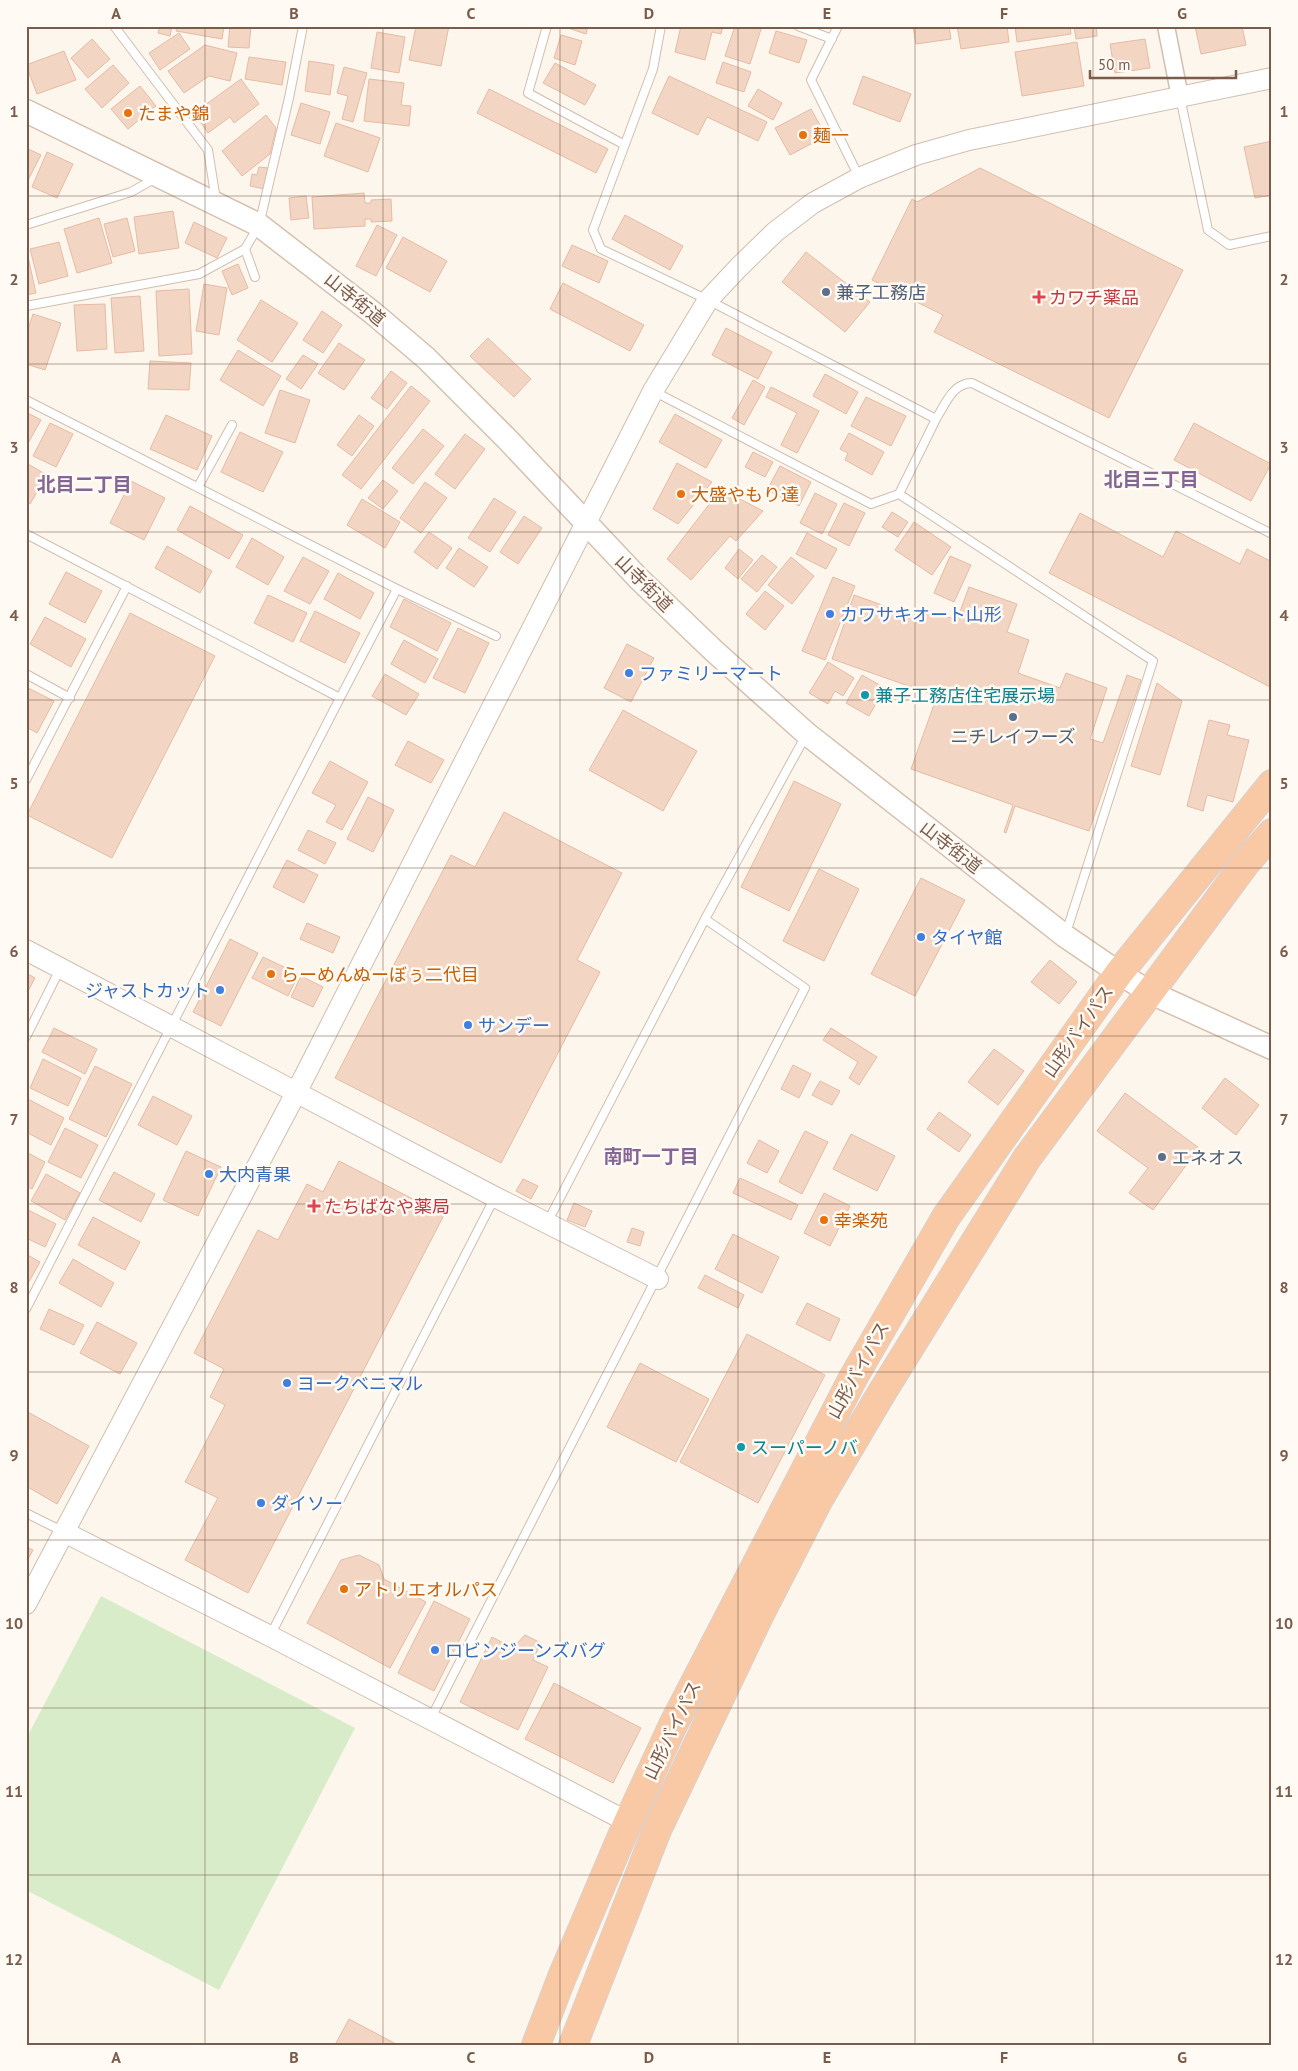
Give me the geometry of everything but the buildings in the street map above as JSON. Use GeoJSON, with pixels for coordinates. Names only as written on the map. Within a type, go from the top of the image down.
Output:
{"type":"FeatureCollection","features":[{"type":"Feature","properties":{"kind":"highway","name":"山形バイパス"},"geometry":{"type":"LineString","coordinates":[[536,2045],[562,1977],[628,1822],[673,1725],[725,1622],[866,1355],[946,1217],[1119,973],[1272,784]]}},
{"type":"Feature","properties":{"kind":"highway","name":"山形バイパス"},"geometry":{"type":"LineString","coordinates":[[573,2045],[592,1990],[661,1821],[758,1618],[819,1499],[881,1394],[1027,1158],[1245,864],[1272,833]]}},
{"type":"Feature","properties":{"kind":"main road","name":"山寺街道"},"geometry":{"type":"LineString","coordinates":[[26,111],[260,224],[426,358],[638,578],[806,734],[1065,936],[1119,973],[1150,992],[1272,1048]]}},
{"type":"Feature","properties":{"kind":"street"},"geometry":{"type":"LineString","coordinates":[[1166,26],[1180,97]]}},
{"type":"Feature","properties":{"kind":"street"},"geometry":{"type":"LineString","coordinates":[[26,1604],[297,1091],[497,693],[587,523],[653,391],[708,300],[775,232],[813,203],[859,178],[916,156],[969,140],[1272,78]]}},
{"type":"Feature","properties":{"kind":"street"},"geometry":{"type":"LineString","coordinates":[[26,950],[297,1091],[495,1198],[658,1279]]}},
{"type":"Feature","properties":{"kind":"street"},"geometry":{"type":"LineString","coordinates":[[64,1532],[270,1636],[628,1822]]}},
{"type":"Feature","properties":{"kind":"lane"},"geometry":{"type":"LineString","coordinates":[[114,26],[208,150],[216,202]]}},
{"type":"Feature","properties":{"kind":"lane"},"geometry":{"type":"LineString","coordinates":[[26,306],[199,274],[245,249],[260,224],[289,98],[303,26]]}},
{"type":"Feature","properties":{"kind":"lane"},"geometry":{"type":"LineString","coordinates":[[547,26],[528,93],[624,144]]}},
{"type":"Feature","properties":{"kind":"lane"},"geometry":{"type":"LineString","coordinates":[[661,26],[652,69],[593,230],[601,249],[708,300],[936,418]]}},
{"type":"Feature","properties":{"kind":"lane"},"geometry":{"type":"LineString","coordinates":[[798,26],[832,39]]}},
{"type":"Feature","properties":{"kind":"lane"},"geometry":{"type":"LineString","coordinates":[[838,26],[811,80],[859,178]]}},
{"type":"Feature","properties":{"kind":"lane"},"geometry":{"type":"LineString","coordinates":[[1180,97],[1208,230],[1229,245],[1272,236]]}},
{"type":"Feature","properties":{"kind":"lane"},"geometry":{"type":"LineString","coordinates":[[26,224],[131,192],[161,176]]}},
{"type":"Feature","properties":{"kind":"lane"},"geometry":{"type":"LineString","coordinates":[[245,249],[255,277]]}},
{"type":"Feature","properties":{"kind":"lane"},"geometry":{"type":"LineString","coordinates":[[653,391],[872,504],[899,494],[936,418],[955,389],[962,383],[972,383],[1272,534]]}},
{"type":"Feature","properties":{"kind":"lane"},"geometry":{"type":"LineString","coordinates":[[26,400],[397,589],[496,636]]}},
{"type":"Feature","properties":{"kind":"lane"},"geometry":{"type":"LineString","coordinates":[[198,487],[232,425]]}},
{"type":"Feature","properties":{"kind":"lane"},"geometry":{"type":"LineString","coordinates":[[899,494],[1153,661],[1065,936]]}},
{"type":"Feature","properties":{"kind":"lane"},"geometry":{"type":"LineString","coordinates":[[26,534],[340,698]]}},
{"type":"Feature","properties":{"kind":"lane"},"geometry":{"type":"LineString","coordinates":[[26,780],[127,586]]}},
{"type":"Feature","properties":{"kind":"lane"},"geometry":{"type":"LineString","coordinates":[[26,1310],[397,589]]}},
{"type":"Feature","properties":{"kind":"lane"},"geometry":{"type":"LineString","coordinates":[[26,674],[70,698]]}},
{"type":"Feature","properties":{"kind":"lane"},"geometry":{"type":"LineString","coordinates":[[547,1224],[706,919],[806,734]]}},
{"type":"Feature","properties":{"kind":"lane"},"geometry":{"type":"LineString","coordinates":[[430,1720],[658,1279],[805,988],[706,919]]}},
{"type":"Feature","properties":{"kind":"lane"},"geometry":{"type":"LineString","coordinates":[[26,1037],[60,969]]}},
{"type":"Feature","properties":{"kind":"lane"},"geometry":{"type":"LineString","coordinates":[[270,1636],[495,1198]]}},
{"type":"Feature","properties":{"kind":"lane"},"geometry":{"type":"LineString","coordinates":[[26,1513],[64,1532]]}},
{"type":"Feature","properties":{"kind":"green space"},"geometry":{"type":"Polygon","coordinates":[[[101,1596],[355,1728],[219,1990],[26,1890],[26,1739],[101,1596]]]}},
{"type":"Feature","properties":{"kind":"place","name":"たまや錦"},"geometry":{"type":"Point","coordinates":[128,113]}},
{"type":"Feature","properties":{"kind":"place","name":"麺一"},"geometry":{"type":"Point","coordinates":[803,135]}},
{"type":"Feature","properties":{"kind":"place","name":"兼子工務店"},"geometry":{"type":"Point","coordinates":[826,292]}},
{"type":"Feature","properties":{"kind":"place","name":"カワチ薬品"},"geometry":{"type":"Point","coordinates":[1039,297]}},
{"type":"Feature","properties":{"kind":"place","name":"大盛やもり達"},"geometry":{"type":"Point","coordinates":[681,494]}},
{"type":"Feature","properties":{"kind":"place","name":"カワサキオート山形"},"geometry":{"type":"Point","coordinates":[830,614]}},
{"type":"Feature","properties":{"kind":"place","name":"ファミリーマート"},"geometry":{"type":"Point","coordinates":[629,673]}},
{"type":"Feature","properties":{"kind":"place","name":"兼子工務店住宅展示場"},"geometry":{"type":"Point","coordinates":[865,695]}},
{"type":"Feature","properties":{"kind":"place","name":"ニチレイフーズ"},"geometry":{"type":"Point","coordinates":[1013,717]}},
{"type":"Feature","properties":{"kind":"place","name":"タイヤ館"},"geometry":{"type":"Point","coordinates":[921,937]}},
{"type":"Feature","properties":{"kind":"place","name":"らーめんぬーぼぅ二代目"},"geometry":{"type":"Point","coordinates":[271,974]}},
{"type":"Feature","properties":{"kind":"place","name":"ジャストカット"},"geometry":{"type":"Point","coordinates":[220,990]}},
{"type":"Feature","properties":{"kind":"place","name":"サンデー"},"geometry":{"type":"Point","coordinates":[468,1025]}},
{"type":"Feature","properties":{"kind":"place","name":"エネオス"},"geometry":{"type":"Point","coordinates":[1162,1157]}},
{"type":"Feature","properties":{"kind":"place","name":"大内青果"},"geometry":{"type":"Point","coordinates":[209,1174]}},
{"type":"Feature","properties":{"kind":"place","name":"たちばなや薬局"},"geometry":{"type":"Point","coordinates":[314,1206]}},
{"type":"Feature","properties":{"kind":"place","name":"幸楽苑"},"geometry":{"type":"Point","coordinates":[824,1220]}},
{"type":"Feature","properties":{"kind":"place","name":"ヨークベニマル"},"geometry":{"type":"Point","coordinates":[287,1383]}},
{"type":"Feature","properties":{"kind":"place","name":"スーパーノバ"},"geometry":{"type":"Point","coordinates":[741,1447]}},
{"type":"Feature","properties":{"kind":"place","name":"ダイソー"},"geometry":{"type":"Point","coordinates":[261,1503]}},
{"type":"Feature","properties":{"kind":"place","name":"アトリエオルパス"},"geometry":{"type":"Point","coordinates":[344,1589]}},
{"type":"Feature","properties":{"kind":"place","name":"ロビンジーンズバグ"},"geometry":{"type":"Point","coordinates":[435,1650]}},
{"type":"Feature","properties":{"kind":"district","name":"北目三丁目"},"geometry":{"type":"Point","coordinates":[1151,479]}},
{"type":"Feature","properties":{"kind":"district","name":"北目二丁目"},"geometry":{"type":"Point","coordinates":[84,484]}},
{"type":"Feature","properties":{"kind":"district","name":"南町一丁目"},"geometry":{"type":"Point","coordinates":[651,1156]}}]}
